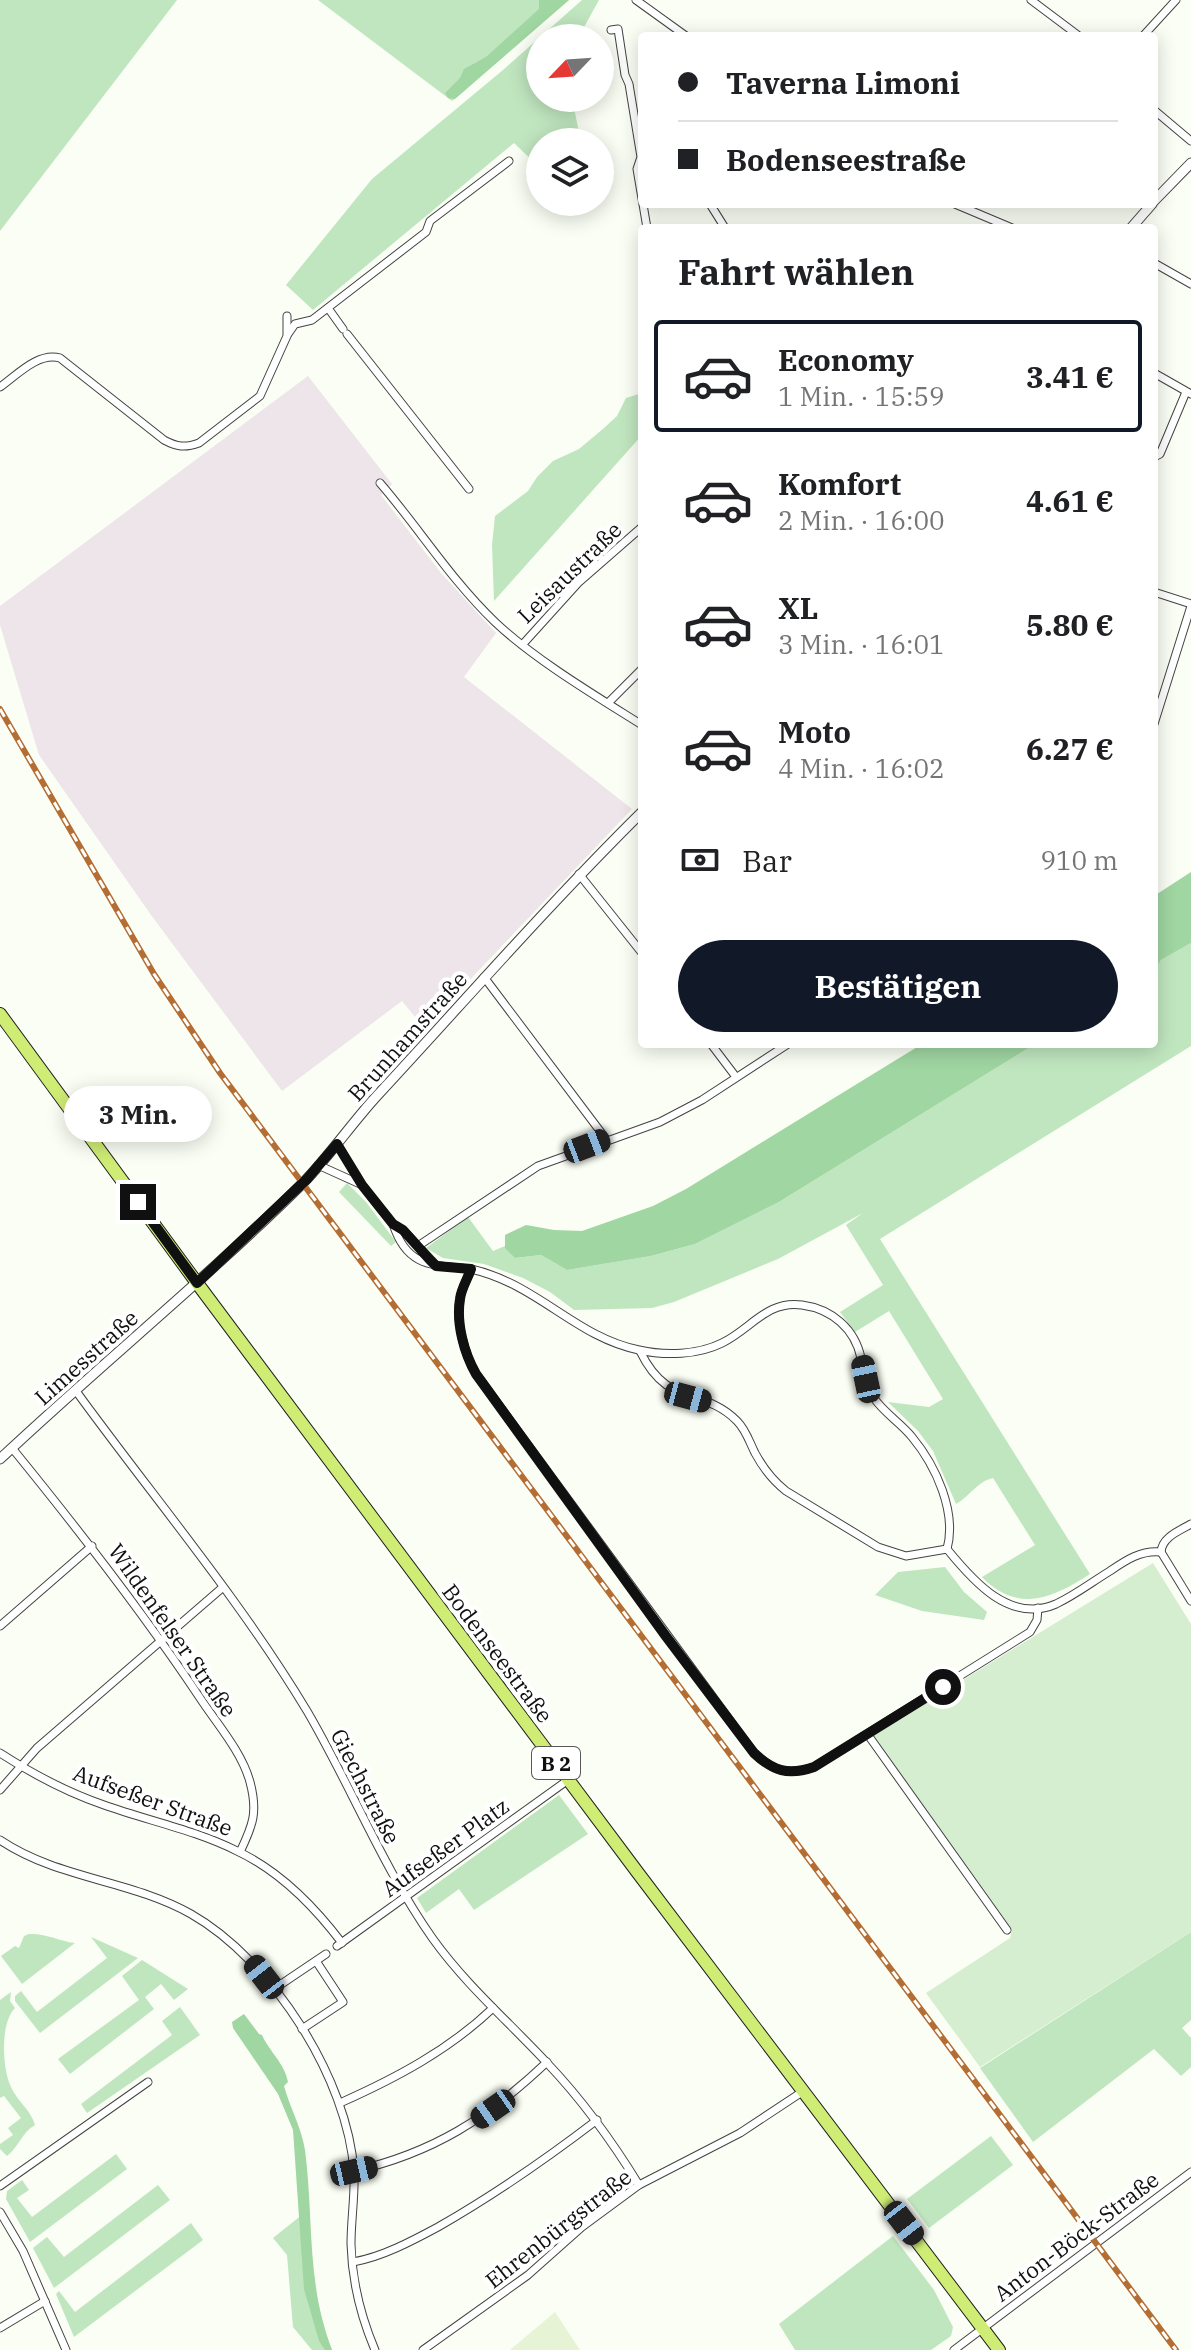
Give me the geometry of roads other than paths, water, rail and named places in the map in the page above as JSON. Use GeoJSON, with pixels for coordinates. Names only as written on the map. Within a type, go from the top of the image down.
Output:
{"type":"FeatureCollection","features":[{"type":"Feature","properties":{"kind":"main road","name":"Bodenseestraße"},"geometry":{"type":"LineString","coordinates":[[0,1014],[568,1780],[999,2350]]}},
{"type":"Feature","properties":{"kind":"street"},"geometry":{"type":"LineString","coordinates":[[636,0],[680,32]]}},
{"type":"Feature","properties":{"kind":"street"},"geometry":{"type":"LineString","coordinates":[[1031,0],[1074,32]]}},
{"type":"Feature","properties":{"kind":"street"},"geometry":{"type":"LineString","coordinates":[[1147,32],[1176,0]]}},
{"type":"Feature","properties":{"kind":"street"},"geometry":{"type":"LineString","coordinates":[[614,30],[618,29],[638,139]]}},
{"type":"Feature","properties":{"kind":"street"},"geometry":{"type":"LineString","coordinates":[[1158,113],[1191,141]]}},
{"type":"Feature","properties":{"kind":"street"},"geometry":{"type":"LineString","coordinates":[[0,387],[41,358],[60,358],[164,440],[176,446],[188,447],[199,443],[260,396],[295,324],[312,320],[328,308],[426,232],[430,221],[509,161]]}},
{"type":"Feature","properties":{"kind":"street"},"geometry":{"type":"LineString","coordinates":[[1158,198],[1191,163]]}},
{"type":"Feature","properties":{"kind":"street"},"geometry":{"type":"LineString","coordinates":[[964,208],[1002,224]]}},
{"type":"Feature","properties":{"kind":"street"},"geometry":{"type":"LineString","coordinates":[[1135,224],[1149,208]]}},
{"type":"Feature","properties":{"kind":"street"},"geometry":{"type":"LineString","coordinates":[[1158,265],[1191,284]]}},
{"type":"Feature","properties":{"kind":"street"},"geometry":{"type":"LineString","coordinates":[[328,308],[469,489]]}},
{"type":"Feature","properties":{"kind":"street"},"geometry":{"type":"LineString","coordinates":[[287,316],[287,336]]}},
{"type":"Feature","properties":{"kind":"street"},"geometry":{"type":"LineString","coordinates":[[1158,375],[1189,393],[1158,455]]}},
{"type":"Feature","properties":{"kind":"street"},"geometry":{"type":"LineString","coordinates":[[380,483],[495,622],[638,722]]}},
{"type":"Feature","properties":{"kind":"street","name":"Leisaustraße"},"geometry":{"type":"LineString","coordinates":[[523,644],[579,582],[638,530]]}},
{"type":"Feature","properties":{"kind":"street"},"geometry":{"type":"LineString","coordinates":[[1158,593],[1191,605],[1158,711]]}},
{"type":"Feature","properties":{"kind":"street"},"geometry":{"type":"LineString","coordinates":[[608,703],[638,673]]}},
{"type":"Feature","properties":{"kind":"street","name":"Brunhamstraße"},"geometry":{"type":"LineString","coordinates":[[197,1283],[318,1165],[484,977],[579,874],[638,816]]}},
{"type":"Feature","properties":{"kind":"street"},"geometry":{"type":"LineString","coordinates":[[579,874],[638,948]]}},
{"type":"Feature","properties":{"kind":"street"},"geometry":{"type":"LineString","coordinates":[[484,977],[606,1139]]}},
{"type":"Feature","properties":{"kind":"street"},"geometry":{"type":"LineString","coordinates":[[714,1048],[736,1077]]}},
{"type":"Feature","properties":{"kind":"street"},"geometry":{"type":"LineString","coordinates":[[418,1246],[538,1166],[660,1122],[702,1100],[782,1048]]}},
{"type":"Feature","properties":{"kind":"street"},"geometry":{"type":"LineString","coordinates":[[337,1144],[362,1185],[393,1224],[436,1266]]}},
{"type":"Feature","properties":{"kind":"street"},"geometry":{"type":"LineString","coordinates":[[318,1165],[362,1185]]}},
{"type":"Feature","properties":{"kind":"street"},"geometry":{"type":"LineString","coordinates":[[393,1224],[396,1234],[424,1264],[493,1274],[535,1294],[603,1340],[640,1351],[674,1353],[723,1343],[760,1315],[781,1305],[801,1305],[833,1316],[852,1334],[872,1397],[912,1437],[925,1455],[950,1516],[952,1533],[947,1549]]}},
{"type":"Feature","properties":{"kind":"street"},"geometry":{"type":"LineString","coordinates":[[471,1269],[460,1299],[460,1320],[464,1348],[476,1374],[754,1753],[778,1771],[803,1771],[868,1735],[1030,1632],[1037,1620],[1038,1608]]}},
{"type":"Feature","properties":{"kind":"street","name":"Limesstraße"},"geometry":{"type":"LineString","coordinates":[[0,1459],[197,1283]]}},
{"type":"Feature","properties":{"kind":"street"},"geometry":{"type":"LineString","coordinates":[[640,1351],[664,1385],[727,1412],[738,1422],[763,1467],[786,1491],[878,1547],[894,1553],[917,1555],[947,1549]]}},
{"type":"Feature","properties":{"kind":"street","name":"Giechstraße"},"geometry":{"type":"LineString","coordinates":[[76,1391],[262,1640],[351,1790],[391,1874],[406,1898],[461,1975],[547,2062],[597,2120],[639,2185]]}},
{"type":"Feature","properties":{"kind":"street","name":"Wildenfelser Straße"},"geometry":{"type":"LineString","coordinates":[[12,1448],[92,1546],[161,1640],[238,1755],[250,1779],[255,1822],[240,1852]]}},
{"type":"Feature","properties":{"kind":"street"},"geometry":{"type":"LineString","coordinates":[[1191,1524],[1166,1539],[1161,1552],[1191,1601]]}},
{"type":"Feature","properties":{"kind":"street"},"geometry":{"type":"LineString","coordinates":[[0,1626],[92,1546]]}},
{"type":"Feature","properties":{"kind":"street"},"geometry":{"type":"LineString","coordinates":[[947,1549],[989,1594],[1017,1606],[1038,1608],[1054,1605],[1133,1556],[1161,1552]]}},
{"type":"Feature","properties":{"kind":"street"},"geometry":{"type":"LineString","coordinates":[[0,1790],[20,1766],[222,1588]]}},
{"type":"Feature","properties":{"kind":"street"},"geometry":{"type":"LineString","coordinates":[[868,1735],[1007,1930]]}},
{"type":"Feature","properties":{"kind":"street","name":"Aufseßer Straße"},"geometry":{"type":"LineString","coordinates":[[0,1753],[20,1766],[102,1805],[182,1828],[240,1852],[288,1883],[324,1919]]}},
{"type":"Feature","properties":{"kind":"street","name":"Aufseßer Platz"},"geometry":{"type":"LineString","coordinates":[[324,1919],[340,1945],[568,1780]]}},
{"type":"Feature","properties":{"kind":"street"},"geometry":{"type":"LineString","coordinates":[[0,1840],[13,1849],[72,1874],[152,1896],[191,1914],[229,1940],[274,1989],[326,2069],[349,2133],[354,2171],[353,2262],[360,2303],[375,2350]]}},
{"type":"Feature","properties":{"kind":"street"},"geometry":{"type":"LineString","coordinates":[[274,1989],[326,1954]]}},
{"type":"Feature","properties":{"kind":"street"},"geometry":{"type":"LineString","coordinates":[[302,2029],[343,2002],[316,1961]]}},
{"type":"Feature","properties":{"kind":"street"},"geometry":{"type":"LineString","coordinates":[[340,2103],[425,2060],[472,2028],[493,2008]]}},
{"type":"Feature","properties":{"kind":"street"},"geometry":{"type":"LineString","coordinates":[[354,2171],[402,2159],[439,2143],[493,2109],[547,2062]]}},
{"type":"Feature","properties":{"kind":"street"},"geometry":{"type":"LineString","coordinates":[[0,2186],[148,2082]]}},
{"type":"Feature","properties":{"kind":"street","name":"Ehrenbürgstraße"},"geometry":{"type":"LineString","coordinates":[[423,2350],[528,2275],[582,2227],[639,2185],[740,2133],[802,2092]]}},
{"type":"Feature","properties":{"kind":"street"},"geometry":{"type":"LineString","coordinates":[[353,2262],[418,2238],[463,2213],[518,2178],[597,2120]]}},
{"type":"Feature","properties":{"kind":"street","name":"Anton-Böck-Straße"},"geometry":{"type":"LineString","coordinates":[[954,2350],[1191,2172]]}},
{"type":"Feature","properties":{"kind":"street"},"geometry":{"type":"LineString","coordinates":[[0,2212],[23,2251],[66,2350]]}},
{"type":"Feature","properties":{"kind":"street"},"geometry":{"type":"LineString","coordinates":[[0,2328],[45,2301]]}},
{"type":"Feature","properties":{"kind":"railway"},"geometry":{"type":"LineString","coordinates":[[0,709],[154,974],[220,1073],[1176,2350]]}}]}
